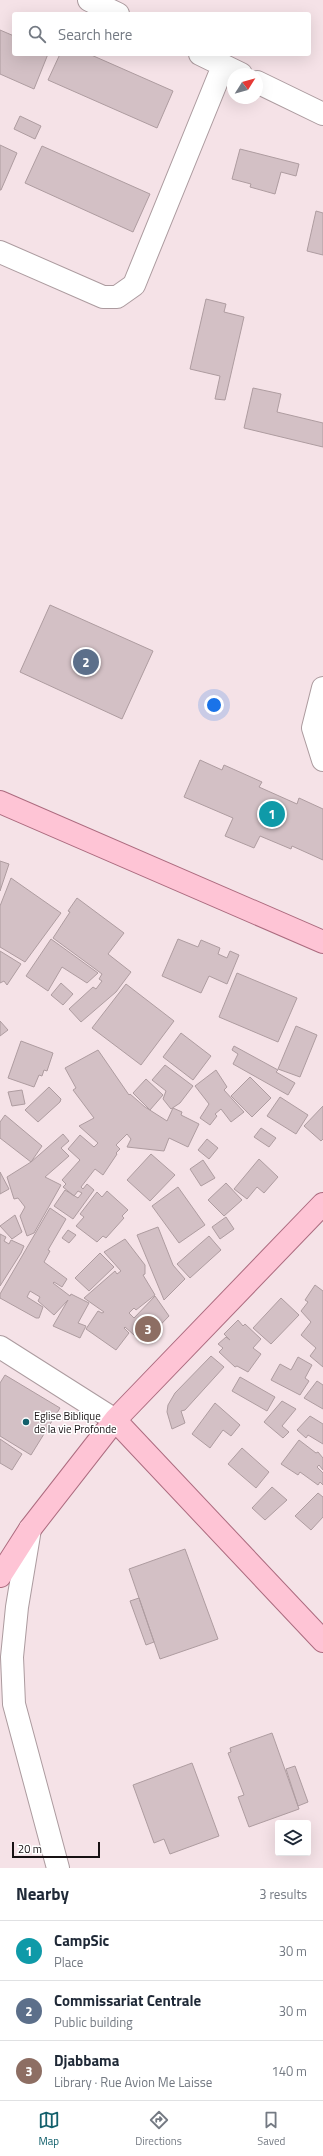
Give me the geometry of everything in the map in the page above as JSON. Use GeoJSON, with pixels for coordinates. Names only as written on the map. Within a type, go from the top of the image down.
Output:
{"type":"FeatureCollection","features":[{"type":"Feature","properties":{"kind":"main road"},"geometry":{"type":"LineString","coordinates":[[0,802],[323,942]]}},
{"type":"Feature","properties":{"kind":"main road"},"geometry":{"type":"LineString","coordinates":[[0,1576],[30,1530],[115,1420],[323,1204]]}},
{"type":"Feature","properties":{"kind":"main road"},"geometry":{"type":"LineString","coordinates":[[115,1420],[323,1641]]}},
{"type":"Feature","properties":{"kind":"street"},"geometry":{"type":"LineString","coordinates":[[89,0],[114,12]]}},
{"type":"Feature","properties":{"kind":"street"},"geometry":{"type":"LineString","coordinates":[[204,56],[228,68]]}},
{"type":"Feature","properties":{"kind":"street"},"geometry":{"type":"LineString","coordinates":[[0,252],[103,297],[117,297],[134,284],[227,81]]}},
{"type":"Feature","properties":{"kind":"street"},"geometry":{"type":"LineString","coordinates":[[263,85],[323,114]]}},
{"type":"Feature","properties":{"kind":"street"},"geometry":{"type":"LineString","coordinates":[[323,688],[313,728],[323,760]]}},
{"type":"Feature","properties":{"kind":"street"},"geometry":{"type":"LineString","coordinates":[[0,1347],[115,1420]]}},
{"type":"Feature","properties":{"kind":"street"},"geometry":{"type":"LineString","coordinates":[[30,1530],[17,1607],[13,1642],[12,1657],[14,1704],[58,1868]]}},
{"type":"Feature","properties":{"kind":"building"},"geometry":{"type":"Polygon","coordinates":[[[0,30],[12,35],[12,56],[47,56],[34,89],[0,74],[0,30]]]}},
{"type":"Feature","properties":{"kind":"building"},"geometry":{"type":"Polygon","coordinates":[[[59,56],[94,56],[173,91],[157,128],[48,80],[59,56]]]}},
{"type":"Feature","properties":{"kind":"building"},"geometry":{"type":"Polygon","coordinates":[[[20,116],[41,126],[35,139],[14,129],[20,116]]]}},
{"type":"Feature","properties":{"kind":"building"},"geometry":{"type":"Polygon","coordinates":[[[0,145],[17,153],[1,190],[0,190],[0,145]]]}},
{"type":"Feature","properties":{"kind":"building"},"geometry":{"type":"Polygon","coordinates":[[[42,146],[150,194],[133,232],[25,183],[42,146]]]}},
{"type":"Feature","properties":{"kind":"building"},"geometry":{"type":"Polygon","coordinates":[[[240,149],[299,164],[296,176],[281,172],[275,194],[250,187],[251,184],[232,179],[240,149]]]}},
{"type":"Feature","properties":{"kind":"building"},"geometry":{"type":"Polygon","coordinates":[[[316,211],[323,213],[323,255],[307,251],[316,211]]]}},
{"type":"Feature","properties":{"kind":"building"},"geometry":{"type":"Polygon","coordinates":[[[206,299],[226,304],[224,312],[244,317],[225,400],[215,399],[220,376],[190,369],[206,299]]]}},
{"type":"Feature","properties":{"kind":"building"},"geometry":{"type":"Polygon","coordinates":[[[253,388],[281,394],[277,412],[323,423],[323,447],[244,428],[253,388]]]}},
{"type":"Feature","properties":{"kind":"building"},"geometry":{"type":"Polygon","coordinates":[[[50,605],[153,651],[122,719],[20,672],[50,605]]]}},
{"type":"Feature","properties":{"kind":"building"},"geometry":{"type":"Polygon","coordinates":[[[200,760],[222,770],[224,765],[262,782],[259,787],[297,804],[299,798],[323,809],[323,860],[292,846],[291,849],[260,836],[254,848],[225,836],[233,818],[184,797],[200,760]]]}},
{"type":"Feature","properties":{"kind":"building"},"geometry":{"type":"Polygon","coordinates":[[[0,861],[9,864],[0,891],[0,861]]]}},
{"type":"Feature","properties":{"kind":"building"},"geometry":{"type":"Polygon","coordinates":[[[11,878],[61,913],[25,962],[0,947],[0,906],[11,878]]]}},
{"type":"Feature","properties":{"kind":"building"},"geometry":{"type":"Polygon","coordinates":[[[77,898],[124,933],[108,954],[131,972],[116,992],[81,1022],[69,1009],[93,987],[96,989],[102,981],[99,979],[102,974],[53,938],[70,912],[68,911],[77,898]]]}},
{"type":"Feature","properties":{"kind":"building"},"geometry":{"type":"Polygon","coordinates":[[[51,939],[98,973],[87,983],[62,967],[48,991],[26,976],[51,939]]]}},
{"type":"Feature","properties":{"kind":"building"},"geometry":{"type":"Polygon","coordinates":[[[178,939],[198,947],[201,940],[220,948],[218,954],[227,958],[230,951],[239,955],[227,984],[209,976],[201,993],[162,976],[178,939]]]}},
{"type":"Feature","properties":{"kind":"building"},"geometry":{"type":"Polygon","coordinates":[[[0,951],[21,964],[7,985],[4,981],[0,983],[0,951]]]}},
{"type":"Feature","properties":{"kind":"building"},"geometry":{"type":"Polygon","coordinates":[[[237,973],[297,998],[278,1042],[219,1017],[237,973]]]}},
{"type":"Feature","properties":{"kind":"building"},"geometry":{"type":"Polygon","coordinates":[[[61,983],[73,994],[63,1005],[51,995],[61,983]]]}},
{"type":"Feature","properties":{"kind":"building"},"geometry":{"type":"Polygon","coordinates":[[[126,984],[174,1021],[141,1065],[92,1028],[126,984]]]}},
{"type":"Feature","properties":{"kind":"building"},"geometry":{"type":"Polygon","coordinates":[[[0,1021],[8,1030],[0,1036],[0,1021]]]}},
{"type":"Feature","properties":{"kind":"building"},"geometry":{"type":"Polygon","coordinates":[[[296,1026],[317,1035],[300,1077],[278,1069],[296,1026]]]}},
{"type":"Feature","properties":{"kind":"building"},"geometry":{"type":"Polygon","coordinates":[[[181,1033],[211,1056],[193,1080],[163,1057],[181,1033]]]}},
{"type":"Feature","properties":{"kind":"building"},"geometry":{"type":"Polygon","coordinates":[[[21,1041],[53,1053],[47,1071],[44,1070],[42,1076],[39,1075],[34,1087],[8,1078],[21,1041]]]}},
{"type":"Feature","properties":{"kind":"building"},"geometry":{"type":"Polygon","coordinates":[[[234,1046],[278,1070],[276,1072],[295,1083],[288,1095],[233,1064],[238,1054],[232,1050],[234,1046]]]}},
{"type":"Feature","properties":{"kind":"building"},"geometry":{"type":"Polygon","coordinates":[[[98,1050],[129,1095],[130,1094],[145,1107],[167,1121],[173,1108],[182,1112],[181,1115],[199,1124],[188,1147],[169,1138],[164,1151],[127,1147],[131,1139],[127,1134],[116,1145],[120,1149],[103,1175],[95,1169],[81,1187],[83,1189],[87,1184],[94,1190],[73,1219],[54,1206],[65,1190],[72,1194],[63,1187],[66,1184],[62,1180],[80,1160],[68,1149],[80,1135],[94,1147],[98,1143],[79,1126],[94,1118],[73,1090],[76,1088],[65,1068],[98,1050]],[[78,1191],[74,1196],[78,1198],[82,1193],[78,1191]]]}},
{"type":"Feature","properties":{"kind":"building"},"geometry":{"type":"Polygon","coordinates":[[[165,1065],[193,1086],[180,1103],[171,1109],[163,1099],[166,1091],[152,1080],[165,1065]]]}},
{"type":"Feature","properties":{"kind":"building"},"geometry":{"type":"Polygon","coordinates":[[[216,1070],[227,1087],[224,1090],[244,1112],[231,1122],[221,1109],[215,1114],[217,1116],[210,1125],[200,1118],[209,1104],[195,1086],[216,1070]]]}},
{"type":"Feature","properties":{"kind":"building"},"geometry":{"type":"Polygon","coordinates":[[[250,1077],[271,1098],[252,1117],[231,1096],[250,1077]]]}},
{"type":"Feature","properties":{"kind":"building"},"geometry":{"type":"Polygon","coordinates":[[[146,1079],[163,1095],[150,1110],[133,1093],[146,1079]]]}},
{"type":"Feature","properties":{"kind":"building"},"geometry":{"type":"Polygon","coordinates":[[[49,1087],[61,1099],[60,1102],[38,1122],[25,1110],[49,1087]]]}},
{"type":"Feature","properties":{"kind":"building"},"geometry":{"type":"Polygon","coordinates":[[[22,1090],[25,1104],[12,1106],[8,1092],[22,1090]]]}},
{"type":"Feature","properties":{"kind":"building"},"geometry":{"type":"Polygon","coordinates":[[[280,1097],[308,1115],[296,1134],[267,1116],[280,1097]]]}},
{"type":"Feature","properties":{"kind":"building"},"geometry":{"type":"Polygon","coordinates":[[[323,1106],[323,1139],[321,1141],[304,1126],[323,1106]]]}},
{"type":"Feature","properties":{"kind":"building"},"geometry":{"type":"Polygon","coordinates":[[[5,1115],[42,1146],[31,1162],[0,1138],[0,1122],[5,1115]]]}},
{"type":"Feature","properties":{"kind":"building"},"geometry":{"type":"Polygon","coordinates":[[[261,1128],[276,1138],[269,1147],[254,1137],[261,1128]]]}},
{"type":"Feature","properties":{"kind":"building"},"geometry":{"type":"Polygon","coordinates":[[[63,1134],[69,1141],[61,1148],[69,1156],[45,1177],[61,1185],[34,1233],[27,1236],[20,1216],[25,1207],[18,1198],[14,1199],[7,1177],[31,1162],[63,1134]]]}},
{"type":"Feature","properties":{"kind":"building"},"geometry":{"type":"Polygon","coordinates":[[[207,1139],[218,1148],[209,1159],[198,1150],[207,1139]]]}},
{"type":"Feature","properties":{"kind":"building"},"geometry":{"type":"Polygon","coordinates":[[[151,1154],[175,1175],[150,1201],[127,1180],[151,1154]]]}},
{"type":"Feature","properties":{"kind":"building"},"geometry":{"type":"Polygon","coordinates":[[[259,1159],[278,1177],[264,1193],[257,1187],[247,1199],[234,1189],[259,1159]]]}},
{"type":"Feature","properties":{"kind":"building"},"geometry":{"type":"Polygon","coordinates":[[[203,1160],[215,1178],[201,1186],[190,1169],[203,1160]]]}},
{"type":"Feature","properties":{"kind":"building"},"geometry":{"type":"Polygon","coordinates":[[[0,1172],[9,1189],[0,1194],[0,1172]]]}},
{"type":"Feature","properties":{"kind":"building"},"geometry":{"type":"Polygon","coordinates":[[[226,1183],[242,1200],[224,1216],[208,1200],[226,1183]]]}},
{"type":"Feature","properties":{"kind":"building"},"geometry":{"type":"Polygon","coordinates":[[[178,1187],[205,1225],[179,1243],[152,1206],[178,1187]]]}},
{"type":"Feature","properties":{"kind":"building"},"geometry":{"type":"Polygon","coordinates":[[[107,1191],[128,1210],[122,1216],[124,1218],[106,1238],[103,1236],[97,1242],[76,1226],[84,1217],[80,1214],[97,1192],[102,1197],[107,1191]]]}},
{"type":"Feature","properties":{"kind":"building"},"geometry":{"type":"Polygon","coordinates":[[[50,1208],[66,1219],[48,1250],[50,1251],[44,1262],[67,1279],[62,1287],[54,1282],[53,1283],[70,1296],[71,1294],[89,1303],[78,1323],[86,1326],[80,1338],[53,1326],[68,1300],[54,1315],[38,1301],[40,1297],[30,1291],[27,1297],[43,1307],[39,1318],[36,1318],[0,1298],[0,1294],[50,1208]]]}},
{"type":"Feature","properties":{"kind":"building"},"geometry":{"type":"Polygon","coordinates":[[[15,1215],[22,1232],[12,1239],[0,1226],[15,1215]]]}},
{"type":"Feature","properties":{"kind":"building"},"geometry":{"type":"Polygon","coordinates":[[[226,1217],[234,1229],[220,1239],[212,1227],[226,1217]]]}},
{"type":"Feature","properties":{"kind":"building"},"geometry":{"type":"Polygon","coordinates":[[[158,1227],[173,1265],[185,1279],[164,1300],[137,1235],[158,1227]]]}},
{"type":"Feature","properties":{"kind":"building"},"geometry":{"type":"Polygon","coordinates":[[[68,1230],[76,1235],[69,1243],[62,1238],[68,1230]]]}},
{"type":"Feature","properties":{"kind":"building"},"geometry":{"type":"Polygon","coordinates":[[[0,1234],[6,1237],[4,1241],[9,1244],[11,1240],[24,1246],[0,1286],[0,1234]]]}},
{"type":"Feature","properties":{"kind":"building"},"geometry":{"type":"Polygon","coordinates":[[[209,1236],[221,1250],[190,1278],[177,1264],[209,1236]]]}},
{"type":"Feature","properties":{"kind":"building"},"geometry":{"type":"Polygon","coordinates":[[[125,1239],[145,1265],[145,1274],[143,1275],[155,1295],[136,1310],[134,1308],[129,1313],[134,1318],[155,1296],[169,1316],[143,1343],[125,1327],[124,1328],[129,1333],[116,1350],[86,1329],[98,1311],[102,1313],[104,1312],[84,1298],[115,1271],[117,1274],[121,1271],[104,1252],[125,1239]]]}},
{"type":"Feature","properties":{"kind":"building"},"geometry":{"type":"Polygon","coordinates":[[[100,1253],[114,1267],[89,1291],[75,1278],[100,1253]]]}},
{"type":"Feature","properties":{"kind":"building"},"geometry":{"type":"Polygon","coordinates":[[[315,1285],[323,1291],[323,1367],[310,1356],[316,1348],[301,1335],[311,1322],[301,1311],[308,1302],[305,1300],[315,1285]]]}},
{"type":"Feature","properties":{"kind":"building"},"geometry":{"type":"Polygon","coordinates":[[[281,1298],[299,1315],[271,1344],[253,1328],[281,1298]]]}},
{"type":"Feature","properties":{"kind":"building"},"geometry":{"type":"Polygon","coordinates":[[[238,1320],[243,1326],[245,1324],[261,1339],[253,1348],[261,1354],[248,1372],[237,1366],[235,1367],[219,1352],[223,1348],[218,1344],[226,1337],[230,1340],[224,1334],[238,1320]]]}},
{"type":"Feature","properties":{"kind":"building"},"geometry":{"type":"Polygon","coordinates":[[[211,1356],[224,1367],[185,1410],[181,1411],[185,1423],[172,1429],[167,1412],[168,1405],[175,1393],[211,1356]]]}},
{"type":"Feature","properties":{"kind":"building"},"geometry":{"type":"Polygon","coordinates":[[[298,1357],[312,1365],[305,1378],[309,1381],[300,1395],[271,1380],[280,1364],[291,1370],[298,1357]]]}},
{"type":"Feature","properties":{"kind":"building","name":"Eglise Biblique de la vie Profonde"},"geometry":{"type":"Polygon","coordinates":[[[5,1375],[60,1408],[31,1455],[0,1436],[0,1383],[5,1375]]]}},
{"type":"Feature","properties":{"kind":"building"},"geometry":{"type":"Polygon","coordinates":[[[240,1377],[275,1397],[267,1411],[232,1391],[240,1377]]]}},
{"type":"Feature","properties":{"kind":"building"},"geometry":{"type":"Polygon","coordinates":[[[317,1381],[323,1385],[323,1409],[304,1398],[317,1381]]]}},
{"type":"Feature","properties":{"kind":"building"},"geometry":{"type":"Polygon","coordinates":[[[282,1401],[296,1409],[282,1426],[289,1432],[283,1438],[264,1422],[282,1401]]]}},
{"type":"Feature","properties":{"kind":"building"},"geometry":{"type":"Polygon","coordinates":[[[215,1403],[240,1425],[231,1436],[223,1430],[210,1448],[192,1434],[215,1403]]]}},
{"type":"Feature","properties":{"kind":"building"},"geometry":{"type":"Polygon","coordinates":[[[310,1416],[323,1424],[323,1444],[308,1435],[306,1438],[297,1430],[310,1416]]]}},
{"type":"Feature","properties":{"kind":"building"},"geometry":{"type":"Polygon","coordinates":[[[0,1439],[22,1454],[12,1470],[0,1463],[0,1439]]]}},
{"type":"Feature","properties":{"kind":"building"},"geometry":{"type":"Polygon","coordinates":[[[299,1440],[316,1453],[318,1452],[323,1458],[323,1470],[319,1465],[317,1467],[323,1473],[323,1485],[320,1482],[318,1485],[300,1472],[298,1475],[281,1464],[299,1440]]]}},
{"type":"Feature","properties":{"kind":"building"},"geometry":{"type":"Polygon","coordinates":[[[242,1448],[269,1472],[256,1488],[228,1464],[242,1448]]]}},
{"type":"Feature","properties":{"kind":"building"},"geometry":{"type":"Polygon","coordinates":[[[272,1487],[287,1500],[265,1520],[252,1508],[272,1487]]]}},
{"type":"Feature","properties":{"kind":"building"},"geometry":{"type":"Polygon","coordinates":[[[318,1493],[323,1497],[323,1517],[311,1530],[295,1516],[318,1493]]]}},
{"type":"Feature","properties":{"kind":"building"},"geometry":{"type":"Polygon","coordinates":[[[185,1549],[218,1639],[160,1659],[129,1569],[185,1549]]]}},
{"type":"Feature","properties":{"kind":"building"},"geometry":{"type":"Polygon","coordinates":[[[139,1598],[154,1642],[146,1645],[130,1601],[139,1598]]]}},
{"type":"Feature","properties":{"kind":"building"},"geometry":{"type":"Polygon","coordinates":[[[272,1733],[299,1809],[249,1827],[238,1797],[244,1795],[228,1753],[231,1752],[230,1748],[272,1733]]]}},
{"type":"Feature","properties":{"kind":"building"},"geometry":{"type":"Polygon","coordinates":[[[192,1763],[219,1836],[170,1854],[164,1839],[154,1843],[133,1785],[192,1763]]]}},
{"type":"Feature","properties":{"kind":"building"},"geometry":{"type":"Polygon","coordinates":[[[295,1766],[308,1802],[298,1806],[286,1769],[295,1766]]]}},
{"type":"Feature","properties":{"kind":"place","name":"Commissariat Centrale"},"geometry":{"type":"Point","coordinates":[86,662]}},
{"type":"Feature","properties":{"kind":"place","name":"CampSic"},"geometry":{"type":"Point","coordinates":[272,814]}},
{"type":"Feature","properties":{"kind":"place","name":"Djabbama"},"geometry":{"type":"Point","coordinates":[148,1329]}},
{"type":"Feature","properties":{"kind":"place","name":"Eglise Biblique de la vie Profonde"},"geometry":{"type":"Point","coordinates":[26,1422]}}]}
